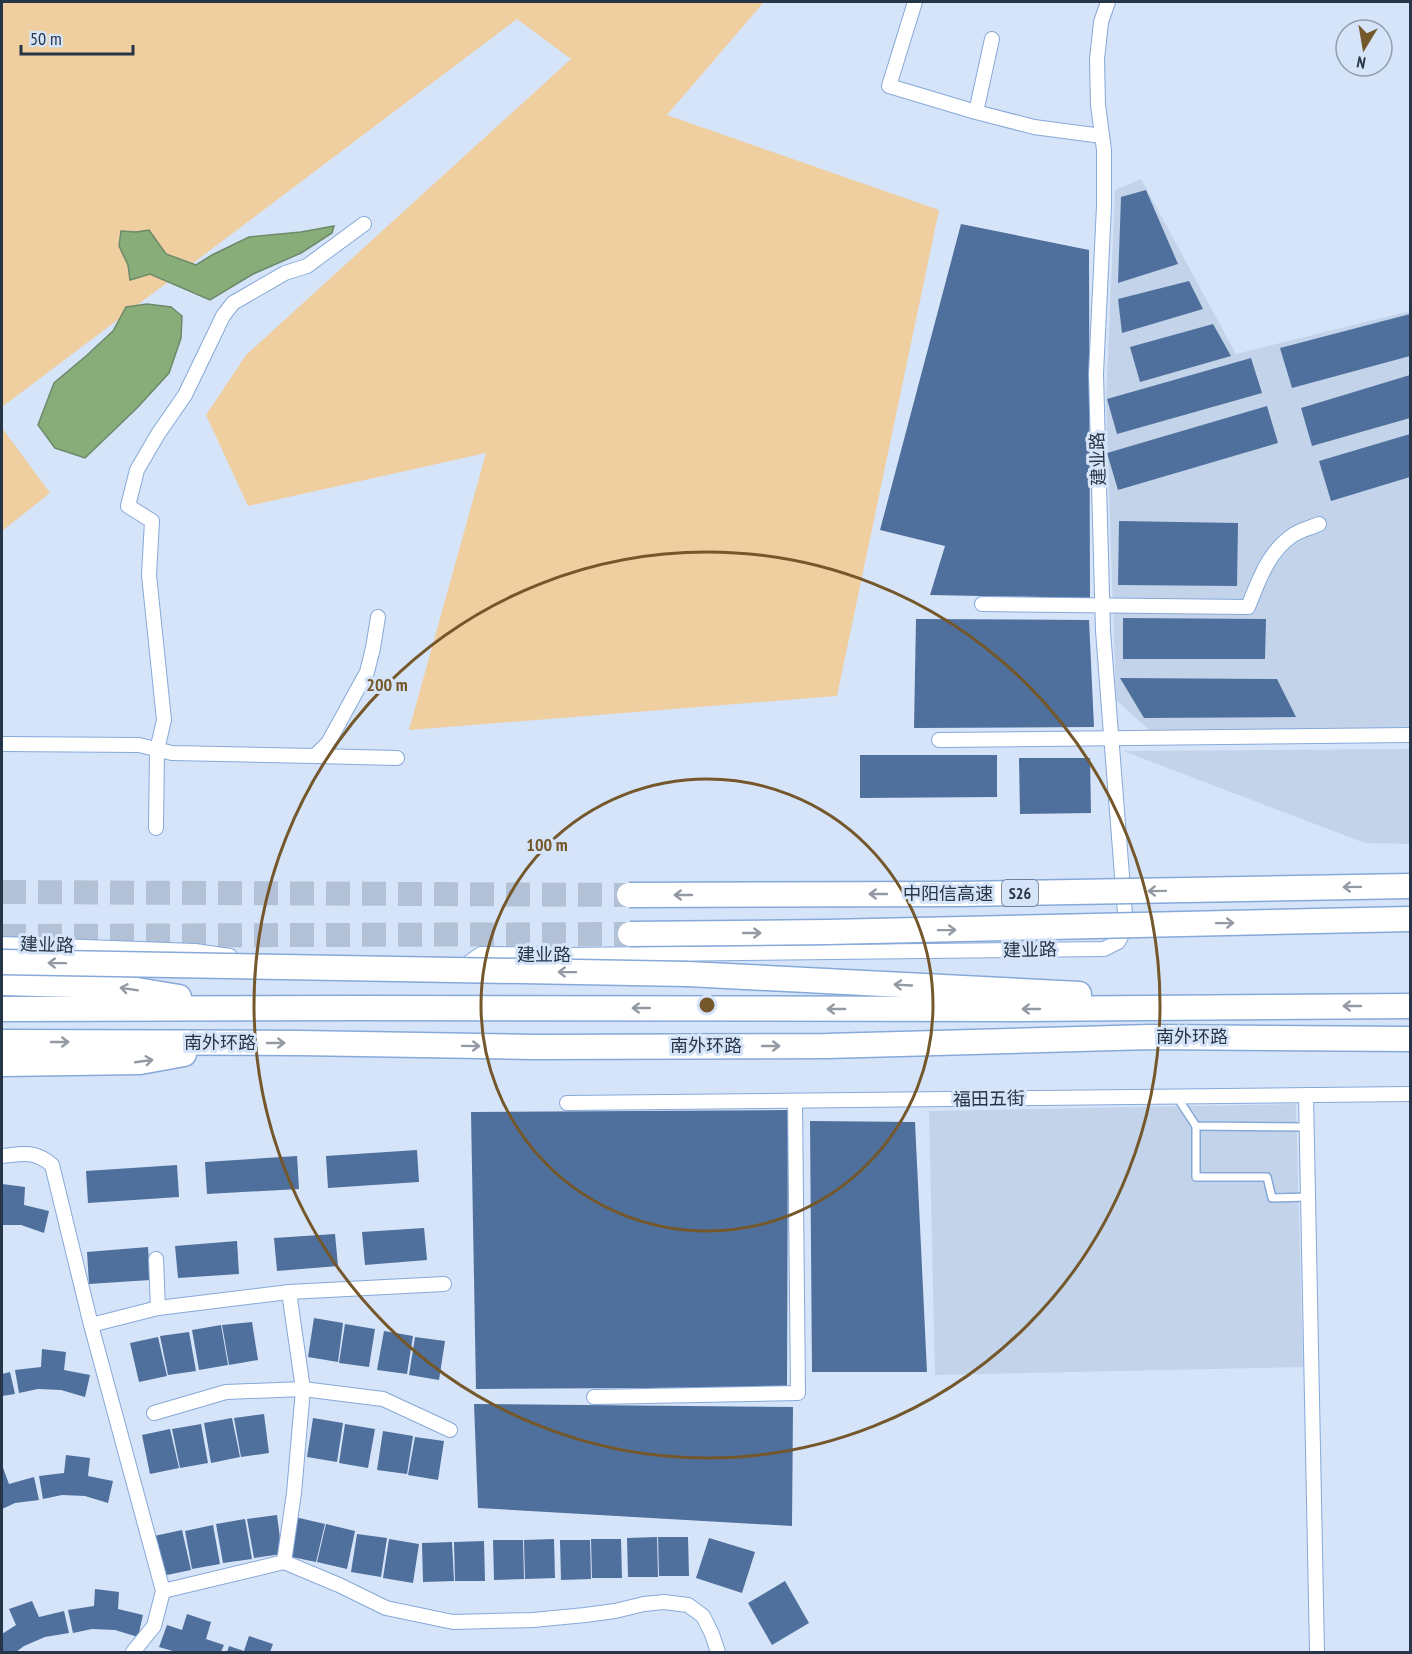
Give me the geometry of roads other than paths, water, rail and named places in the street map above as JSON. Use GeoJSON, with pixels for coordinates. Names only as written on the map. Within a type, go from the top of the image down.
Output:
{"type":"FeatureCollection","features":[{"type":"Feature","properties":{"kind":"highway","name":"中阳信高速"},"geometry":{"type":"LineString","coordinates":[[629,895],[948,894],[1410,886]]}},
{"type":"Feature","properties":{"kind":"highway","name":"中阳信高速"},"geometry":{"type":"LineString","coordinates":[[630,934],[1410,919]]}},
{"type":"Feature","properties":{"kind":"highway"},"geometry":{"type":"LineString","coordinates":[[2,962],[688,974],[1318,1007]]}},
{"type":"Feature","properties":{"kind":"highway"},"geometry":{"type":"LineString","coordinates":[[2,984],[113,986],[249,1008]]}},
{"type":"Feature","properties":{"kind":"highway","name":"南外环路"},"geometry":{"type":"LineString","coordinates":[[2,1009],[1021,1009],[1410,1006]]}},
{"type":"Feature","properties":{"kind":"highway","name":"南外环路"},"geometry":{"type":"LineString","coordinates":[[2,1042],[534,1047],[826,1046],[1150,1037],[1410,1039]]}},
{"type":"Feature","properties":{"kind":"highway"},"geometry":{"type":"LineString","coordinates":[[2,1064],[140,1062],[240,1043]]}},
{"type":"Feature","properties":{"kind":"street"},"geometry":{"type":"LineString","coordinates":[[915,2],[889,86],[1034,127],[1102,136]]}},
{"type":"Feature","properties":{"kind":"street","name":"建业路"},"geometry":{"type":"LineString","coordinates":[[2,944],[195,951],[321,968],[441,972],[462,968],[481,954],[1104,949],[1118,942],[1126,927],[1110,738],[1102,606],[1096,374],[1104,206],[1104,150],[1098,105],[1097,58],[1101,21],[1108,2]]}},
{"type":"Feature","properties":{"kind":"street"},"geometry":{"type":"LineString","coordinates":[[976,112],[992,39]]}},
{"type":"Feature","properties":{"kind":"street"},"geometry":{"type":"LineString","coordinates":[[156,828],[157,750],[164,720],[149,574],[152,521],[128,507],[137,470],[185,395],[223,316],[233,303],[285,273],[307,266],[364,224]]}},
{"type":"Feature","properties":{"kind":"street"},"geometry":{"type":"LineString","coordinates":[[982,604],[1248,607],[1263,570],[1279,546],[1294,534],[1319,524]]}},
{"type":"Feature","properties":{"kind":"street"},"geometry":{"type":"LineString","coordinates":[[315,756],[328,743],[367,672],[378,617]]}},
{"type":"Feature","properties":{"kind":"street"},"geometry":{"type":"LineString","coordinates":[[939,740],[1410,735]]}},
{"type":"Feature","properties":{"kind":"street"},"geometry":{"type":"LineString","coordinates":[[2,744],[140,745],[172,753],[398,758]]}},
{"type":"Feature","properties":{"kind":"street","name":"福田五街"},"geometry":{"type":"LineString","coordinates":[[567,1103],[1410,1094]]}},
{"type":"Feature","properties":{"kind":"street"},"geometry":{"type":"LineString","coordinates":[[1306,1095],[1317,1653]]}},
{"type":"Feature","properties":{"kind":"street"},"geometry":{"type":"LineString","coordinates":[[594,1397],[798,1393],[795,1101]]}},
{"type":"Feature","properties":{"kind":"street"},"geometry":{"type":"LineString","coordinates":[[2,1156],[24,1154],[41,1156],[52,1165],[91,1325],[164,1592],[154,1626],[133,1653]]}},
{"type":"Feature","properties":{"kind":"street"},"geometry":{"type":"LineString","coordinates":[[156,1259],[158,1308]]}},
{"type":"Feature","properties":{"kind":"street"},"geometry":{"type":"LineString","coordinates":[[91,1325],[158,1308],[289,1292],[444,1284]]}},
{"type":"Feature","properties":{"kind":"street"},"geometry":{"type":"LineString","coordinates":[[284,1562],[294,1493],[303,1389],[289,1292]]}},
{"type":"Feature","properties":{"kind":"street"},"geometry":{"type":"LineString","coordinates":[[154,1413],[226,1392],[303,1389],[383,1399],[450,1430]]}},
{"type":"Feature","properties":{"kind":"street"},"geometry":{"type":"LineString","coordinates":[[164,1592],[284,1562],[386,1608],[453,1622],[533,1620],[615,1611],[664,1602],[688,1605],[703,1616],[718,1653]]}},
{"type":"Feature","properties":{"kind":"lane"},"geometry":{"type":"LineString","coordinates":[[1177,1097],[1196,1126],[1196,1177],[1267,1177],[1272,1198],[1308,1197]]}},
{"type":"Feature","properties":{"kind":"lane"},"geometry":{"type":"LineString","coordinates":[[1196,1126],[1307,1126]]}},
{"type":"Feature","properties":{"kind":"tunnel"},"geometry":{"type":"LineString","coordinates":[[2,892],[629,895]]}},
{"type":"Feature","properties":{"kind":"tunnel"},"geometry":{"type":"LineString","coordinates":[[2,936],[630,934]]}}]}
